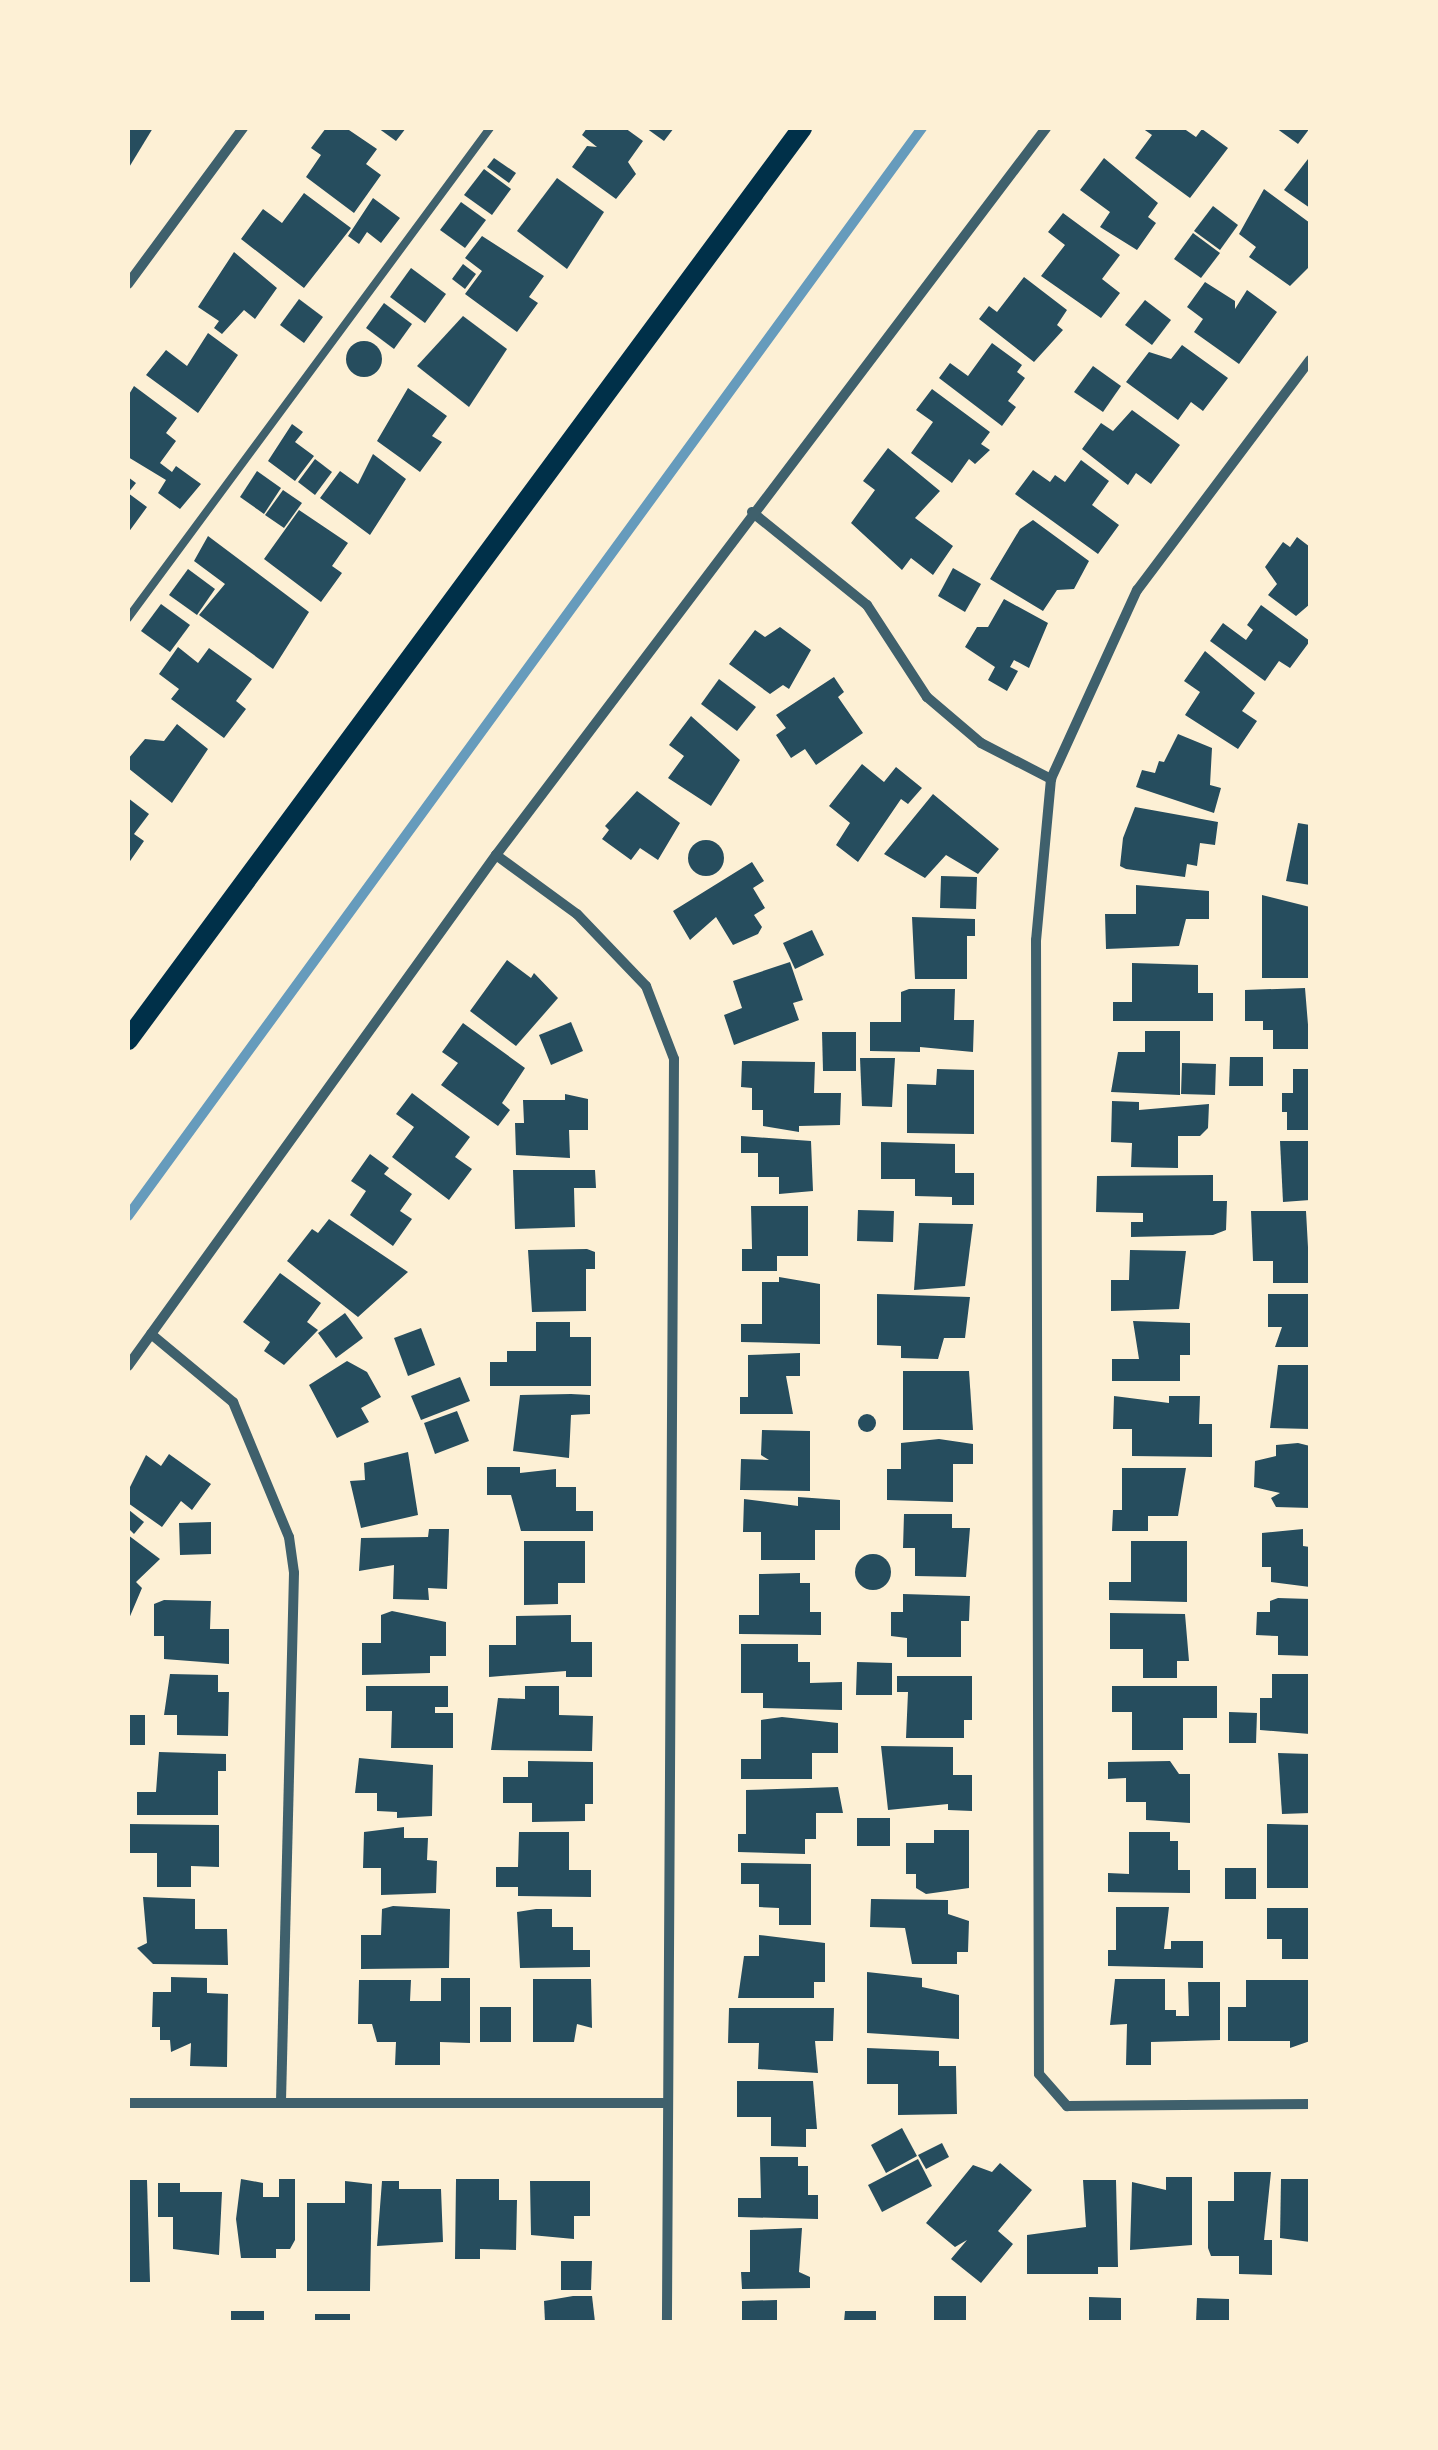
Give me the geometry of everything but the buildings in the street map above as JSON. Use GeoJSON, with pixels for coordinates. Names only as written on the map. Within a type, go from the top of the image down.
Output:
{"type":"FeatureCollection","features":[{"type":"Feature","properties":{"kind":"main road"},"geometry":{"type":"LineString","coordinates":[[128,1040],[802,128]]}},
{"type":"Feature","properties":{"kind":"street"},"geometry":{"type":"LineString","coordinates":[[128,284],[243,128]]}},
{"type":"Feature","properties":{"kind":"street"},"geometry":{"type":"LineString","coordinates":[[128,1366],[496,855],[1046,128]]}},
{"type":"Feature","properties":{"kind":"street"},"geometry":{"type":"LineString","coordinates":[[1310,360],[1137,590],[1051,779],[1036,940],[1040,2074],[1067,2106],[1310,2104]]}},
{"type":"Feature","properties":{"kind":"street"},"geometry":{"type":"LineString","coordinates":[[752,512],[867,605],[928,697],[980,743],[1051,779]]}},
{"type":"Feature","properties":{"kind":"street"},"geometry":{"type":"LineString","coordinates":[[496,855],[577,914],[646,986],[674,1060],[663,2103],[667,2322]]}},
{"type":"Feature","properties":{"kind":"street"},"geometry":{"type":"LineString","coordinates":[[151,1334],[233,1402],[289,1537],[294,1573],[281,2102]]}},
{"type":"Feature","properties":{"kind":"street"},"geometry":{"type":"LineString","coordinates":[[128,2103],[663,2103]]}},
{"type":"Feature","properties":{"kind":"lane"},"geometry":{"type":"LineString","coordinates":[[128,618],[490,128]]}},
{"type":"Feature","properties":{"kind":"waterway"},"geometry":{"type":"LineString","coordinates":[[128,1216],[922,128]]}}]}
